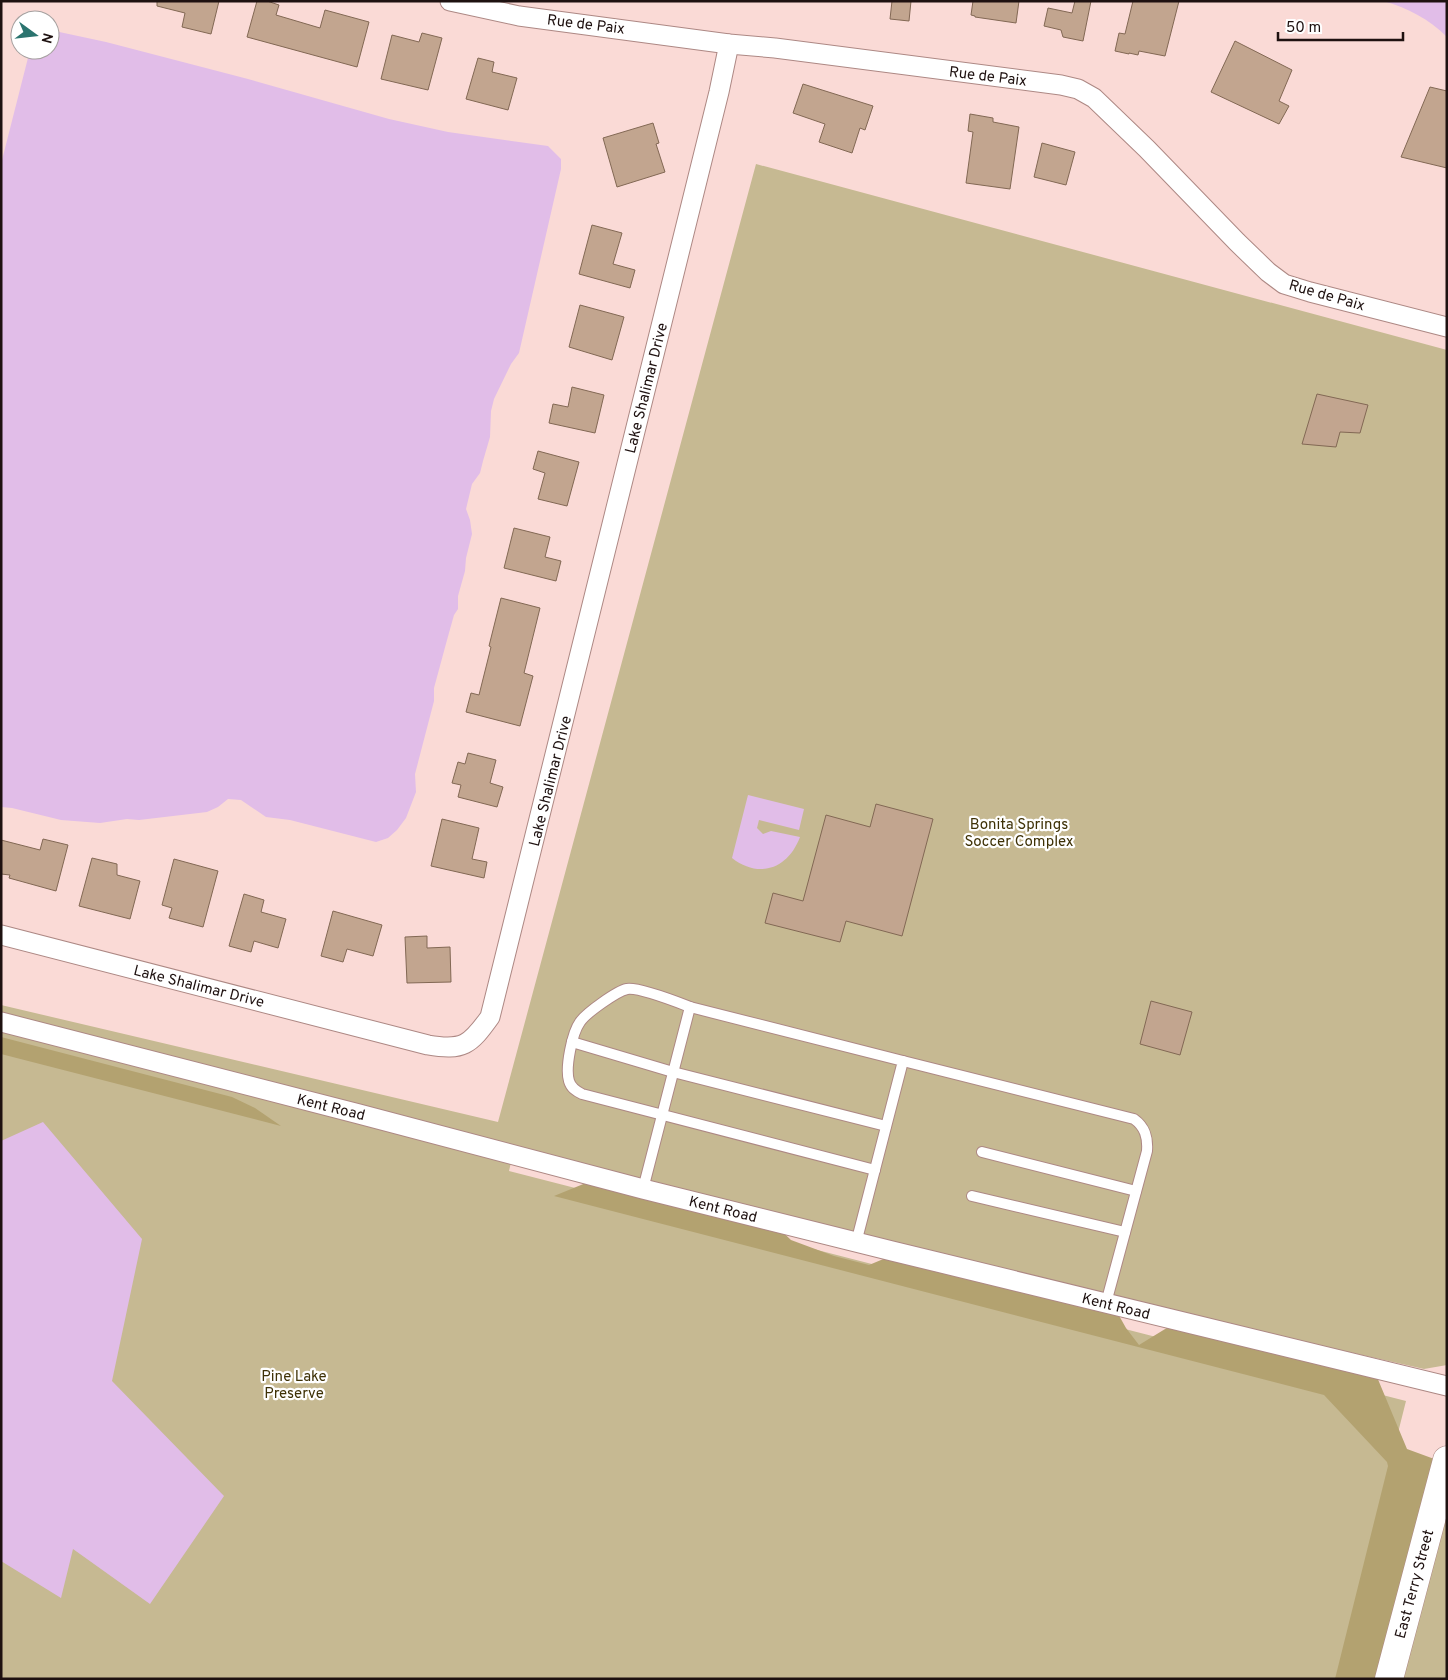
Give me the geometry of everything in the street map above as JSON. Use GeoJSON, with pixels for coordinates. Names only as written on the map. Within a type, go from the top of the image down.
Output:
{"type":"FeatureCollection","features":[{"type":"Feature","properties":{"kind":"street","name":"Rue de Paix"},"geometry":{"type":"LineString","coordinates":[[450,1],[519,16],[729,44],[795,50],[1061,85],[1078,89],[1094,98],[1147,149],[1237,242],[1268,272],[1284,284],[1447,327]]}},
{"type":"Feature","properties":{"kind":"street","name":"Lake Shalimar Drive"},"geometry":{"type":"LineString","coordinates":[[1,935],[428,1045],[447,1048],[466,1044],[480,1032],[490,1017],[498,988],[719,92],[729,44]]}},
{"type":"Feature","properties":{"kind":"street","name":"Kent Road"},"geometry":{"type":"LineString","coordinates":[[1,1022],[856,1243],[1447,1386]]}},
{"type":"Feature","properties":{"kind":"street","name":"East Terry Street"},"geometry":{"type":"LineString","coordinates":[[1389,1679],[1447,1460]]}},
{"type":"Feature","properties":{"kind":"lane"},"geometry":{"type":"LineString","coordinates":[[875,1170],[582,1094],[574,1089],[569,1081],[568,1063],[572,1042],[580,1021],[618,992],[629,989],[638,990],[690,1006],[1134,1119],[1144,1129],[1148,1143],[1147,1151],[1106,1304]]}},
{"type":"Feature","properties":{"kind":"lane"},"geometry":{"type":"LineString","coordinates":[[643,1189],[690,1006]]}},
{"type":"Feature","properties":{"kind":"lane"},"geometry":{"type":"LineString","coordinates":[[572,1042],[673,1072],[886,1126]]}},
{"type":"Feature","properties":{"kind":"lane"},"geometry":{"type":"LineString","coordinates":[[856,1243],[903,1061]]}},
{"type":"Feature","properties":{"kind":"lane"},"geometry":{"type":"LineString","coordinates":[[982,1152],[1136,1192]]}},
{"type":"Feature","properties":{"kind":"lane"},"geometry":{"type":"LineString","coordinates":[[972,1196],[1125,1232]]}},
{"type":"Feature","properties":{"kind":"green space"},"geometry":{"type":"Polygon","coordinates":[[[756,164],[1447,350],[1447,1365],[1424,1369],[1136,1304],[494,1141],[513,1154],[509,1171],[1406,1401],[1336,1679],[1,1679],[1,1005],[498,1122],[756,164]]]}},
{"type":"Feature","properties":{"kind":"green space"},"geometry":{"type":"Polygon","coordinates":[[[1447,1498],[1447,1679],[1399,1679],[1447,1498]]]}},
{"type":"Feature","properties":{"kind":"shaded area"},"geometry":{"type":"Polygon","coordinates":[[[1383,1],[1447,1],[1447,37],[1418,15],[1383,1]]]}},
{"type":"Feature","properties":{"kind":"shaded area"},"geometry":{"type":"Polygon","coordinates":[[[60,32],[106,42],[248,79],[389,119],[448,132],[548,146],[561,159],[561,169],[519,353],[511,364],[494,399],[491,411],[490,437],[480,473],[472,484],[466,509],[472,534],[458,596],[458,609],[454,615],[434,688],[434,701],[415,774],[416,792],[406,818],[388,838],[376,842],[290,820],[266,817],[241,800],[228,799],[218,807],[207,812],[100,823],[61,820],[1,807],[1,164],[27,60],[60,60],[60,32]]]}},
{"type":"Feature","properties":{"kind":"shaded area"},"geometry":{"type":"Polygon","coordinates":[[[748,795],[804,809],[799,830],[759,820],[757,828],[763,834],[771,831],[800,837],[788,857],[772,867],[752,868],[732,858],[748,795]]]}},
{"type":"Feature","properties":{"kind":"shaded area"},"geometry":{"type":"Polygon","coordinates":[[[1,1037],[232,1097],[255,1108],[281,1126],[1,1054],[1,1037]]]}},
{"type":"Feature","properties":{"kind":"shaded area"},"geometry":{"type":"Polygon","coordinates":[[[43,1122],[142,1239],[112,1381],[224,1496],[150,1604],[73,1549],[61,1598],[1,1561],[1,1141],[43,1122]]]}},
{"type":"Feature","properties":{"kind":"shaded area"},"geometry":{"type":"Polygon","coordinates":[[[603,1176],[768,1218],[791,1240],[834,1256],[869,1265],[893,1255],[1113,1305],[1126,1328],[1139,1345],[1170,1326],[1377,1377],[1407,1449],[1437,1460],[1379,1679],[1335,1679],[1388,1466],[1387,1462],[1324,1395],[554,1196],[603,1176]]]}},
{"type":"Feature","properties":{"kind":"building"},"geometry":{"type":"Polygon","coordinates":[[[157,1],[219,1],[211,34],[182,27],[185,13],[157,6],[157,1]]]}},
{"type":"Feature","properties":{"kind":"building"},"geometry":{"type":"Polygon","coordinates":[[[257,1],[267,1],[279,5],[276,15],[320,28],[325,10],[369,22],[357,67],[247,37],[257,1]]]}},
{"type":"Feature","properties":{"kind":"building"},"geometry":{"type":"Polygon","coordinates":[[[892,1],[911,1],[909,21],[890,19],[892,1]]]}},
{"type":"Feature","properties":{"kind":"building"},"geometry":{"type":"Polygon","coordinates":[[[973,1],[1019,1],[1016,23],[971,15],[973,1]]]}},
{"type":"Feature","properties":{"kind":"building"},"geometry":{"type":"Polygon","coordinates":[[[1075,1],[1091,1],[1083,41],[1063,37],[1061,30],[1044,26],[1048,8],[1072,13],[1075,1]]]}},
{"type":"Feature","properties":{"kind":"building"},"geometry":{"type":"Polygon","coordinates":[[[1133,1],[1179,1],[1165,56],[1139,51],[1138,55],[1115,51],[1119,33],[1125,34],[1133,1]]]}},
{"type":"Feature","properties":{"kind":"building"},"geometry":{"type":"Polygon","coordinates":[[[422,33],[442,38],[428,90],[381,79],[392,35],[419,42],[422,33]]]}},
{"type":"Feature","properties":{"kind":"building"},"geometry":{"type":"Polygon","coordinates":[[[1235,41],[1292,70],[1279,101],[1289,106],[1279,124],[1211,92],[1235,41]]]}},
{"type":"Feature","properties":{"kind":"building"},"geometry":{"type":"Polygon","coordinates":[[[478,58],[494,62],[492,72],[517,78],[508,110],[466,99],[478,58]]]}},
{"type":"Feature","properties":{"kind":"building"},"geometry":{"type":"Polygon","coordinates":[[[803,84],[873,106],[865,130],[860,128],[852,153],[819,142],[825,124],[793,113],[803,84]]]}},
{"type":"Feature","properties":{"kind":"building"},"geometry":{"type":"Polygon","coordinates":[[[1430,87],[1447,91],[1447,168],[1401,157],[1430,87]]]}},
{"type":"Feature","properties":{"kind":"building"},"geometry":{"type":"Polygon","coordinates":[[[970,114],[993,118],[993,122],[1019,127],[1010,189],[966,183],[973,132],[968,131],[970,114]]]}},
{"type":"Feature","properties":{"kind":"building"},"geometry":{"type":"Polygon","coordinates":[[[653,123],[659,143],[656,144],[665,172],[617,187],[603,138],[653,123]]]}},
{"type":"Feature","properties":{"kind":"building"},"geometry":{"type":"Polygon","coordinates":[[[1042,143],[1075,152],[1066,185],[1034,177],[1042,143]]]}},
{"type":"Feature","properties":{"kind":"building"},"geometry":{"type":"Polygon","coordinates":[[[592,225],[622,233],[613,264],[635,270],[630,288],[579,274],[592,225]]]}},
{"type":"Feature","properties":{"kind":"building"},"geometry":{"type":"Polygon","coordinates":[[[580,305],[624,317],[612,360],[569,347],[580,305]]]}},
{"type":"Feature","properties":{"kind":"building"},"geometry":{"type":"Polygon","coordinates":[[[572,387],[604,395],[595,433],[549,423],[553,404],[568,407],[572,387]]]}},
{"type":"Feature","properties":{"kind":"building"},"geometry":{"type":"Polygon","coordinates":[[[1317,394],[1368,405],[1360,433],[1340,432],[1336,447],[1302,444],[1317,394]]]}},
{"type":"Feature","properties":{"kind":"building"},"geometry":{"type":"Polygon","coordinates":[[[538,451],[579,462],[567,506],[538,499],[545,473],[533,469],[538,451]]]}},
{"type":"Feature","properties":{"kind":"building"},"geometry":{"type":"Polygon","coordinates":[[[514,528],[550,537],[545,557],[561,561],[556,581],[504,568],[514,528]]]}},
{"type":"Feature","properties":{"kind":"building"},"geometry":{"type":"Polygon","coordinates":[[[501,598],[540,608],[524,673],[533,676],[520,726],[466,712],[471,693],[479,695],[501,598]]]}},
{"type":"Feature","properties":{"kind":"building"},"geometry":{"type":"Polygon","coordinates":[[[468,753],[496,760],[490,783],[503,787],[497,807],[458,797],[461,785],[452,783],[458,762],[465,764],[468,753]]]}},
{"type":"Feature","properties":{"kind":"building"},"geometry":{"type":"Polygon","coordinates":[[[876,804],[933,819],[902,936],[846,921],[840,942],[765,923],[773,893],[803,901],[826,815],[870,827],[876,804]]]}},
{"type":"Feature","properties":{"kind":"building"},"geometry":{"type":"Polygon","coordinates":[[[442,819],[479,828],[472,859],[487,862],[484,878],[431,866],[442,819]]]}},
{"type":"Feature","properties":{"kind":"building"},"geometry":{"type":"Polygon","coordinates":[[[43,839],[68,845],[56,891],[9,878],[10,875],[1,874],[1,840],[40,850],[43,839]]]}},
{"type":"Feature","properties":{"kind":"building"},"geometry":{"type":"Polygon","coordinates":[[[92,858],[117,864],[117,875],[140,881],[130,919],[79,906],[92,858]]]}},
{"type":"Feature","properties":{"kind":"building"},"geometry":{"type":"Polygon","coordinates":[[[174,859],[218,871],[203,927],[169,918],[172,908],[162,905],[174,859]]]}},
{"type":"Feature","properties":{"kind":"building"},"geometry":{"type":"Polygon","coordinates":[[[244,894],[264,900],[261,912],[286,919],[278,948],[254,941],[251,952],[229,946],[244,894]]]}},
{"type":"Feature","properties":{"kind":"building"},"geometry":{"type":"Polygon","coordinates":[[[333,911],[382,925],[373,956],[347,949],[343,962],[321,956],[333,911]]]}},
{"type":"Feature","properties":{"kind":"building"},"geometry":{"type":"Polygon","coordinates":[[[427,936],[427,948],[450,947],[451,982],[407,983],[405,937],[427,936]]]}},
{"type":"Feature","properties":{"kind":"building"},"geometry":{"type":"Polygon","coordinates":[[[1151,1001],[1192,1012],[1180,1055],[1140,1044],[1151,1001]]]}},
{"type":"Feature","properties":{"kind":"park label","name":"Bonita Springs Soccer Complex"},"geometry":{"type":"Point","coordinates":[1019,832]}},
{"type":"Feature","properties":{"kind":"park label","name":"Pine Lake Preserve"},"geometry":{"type":"Point","coordinates":[294,1384]}}]}
